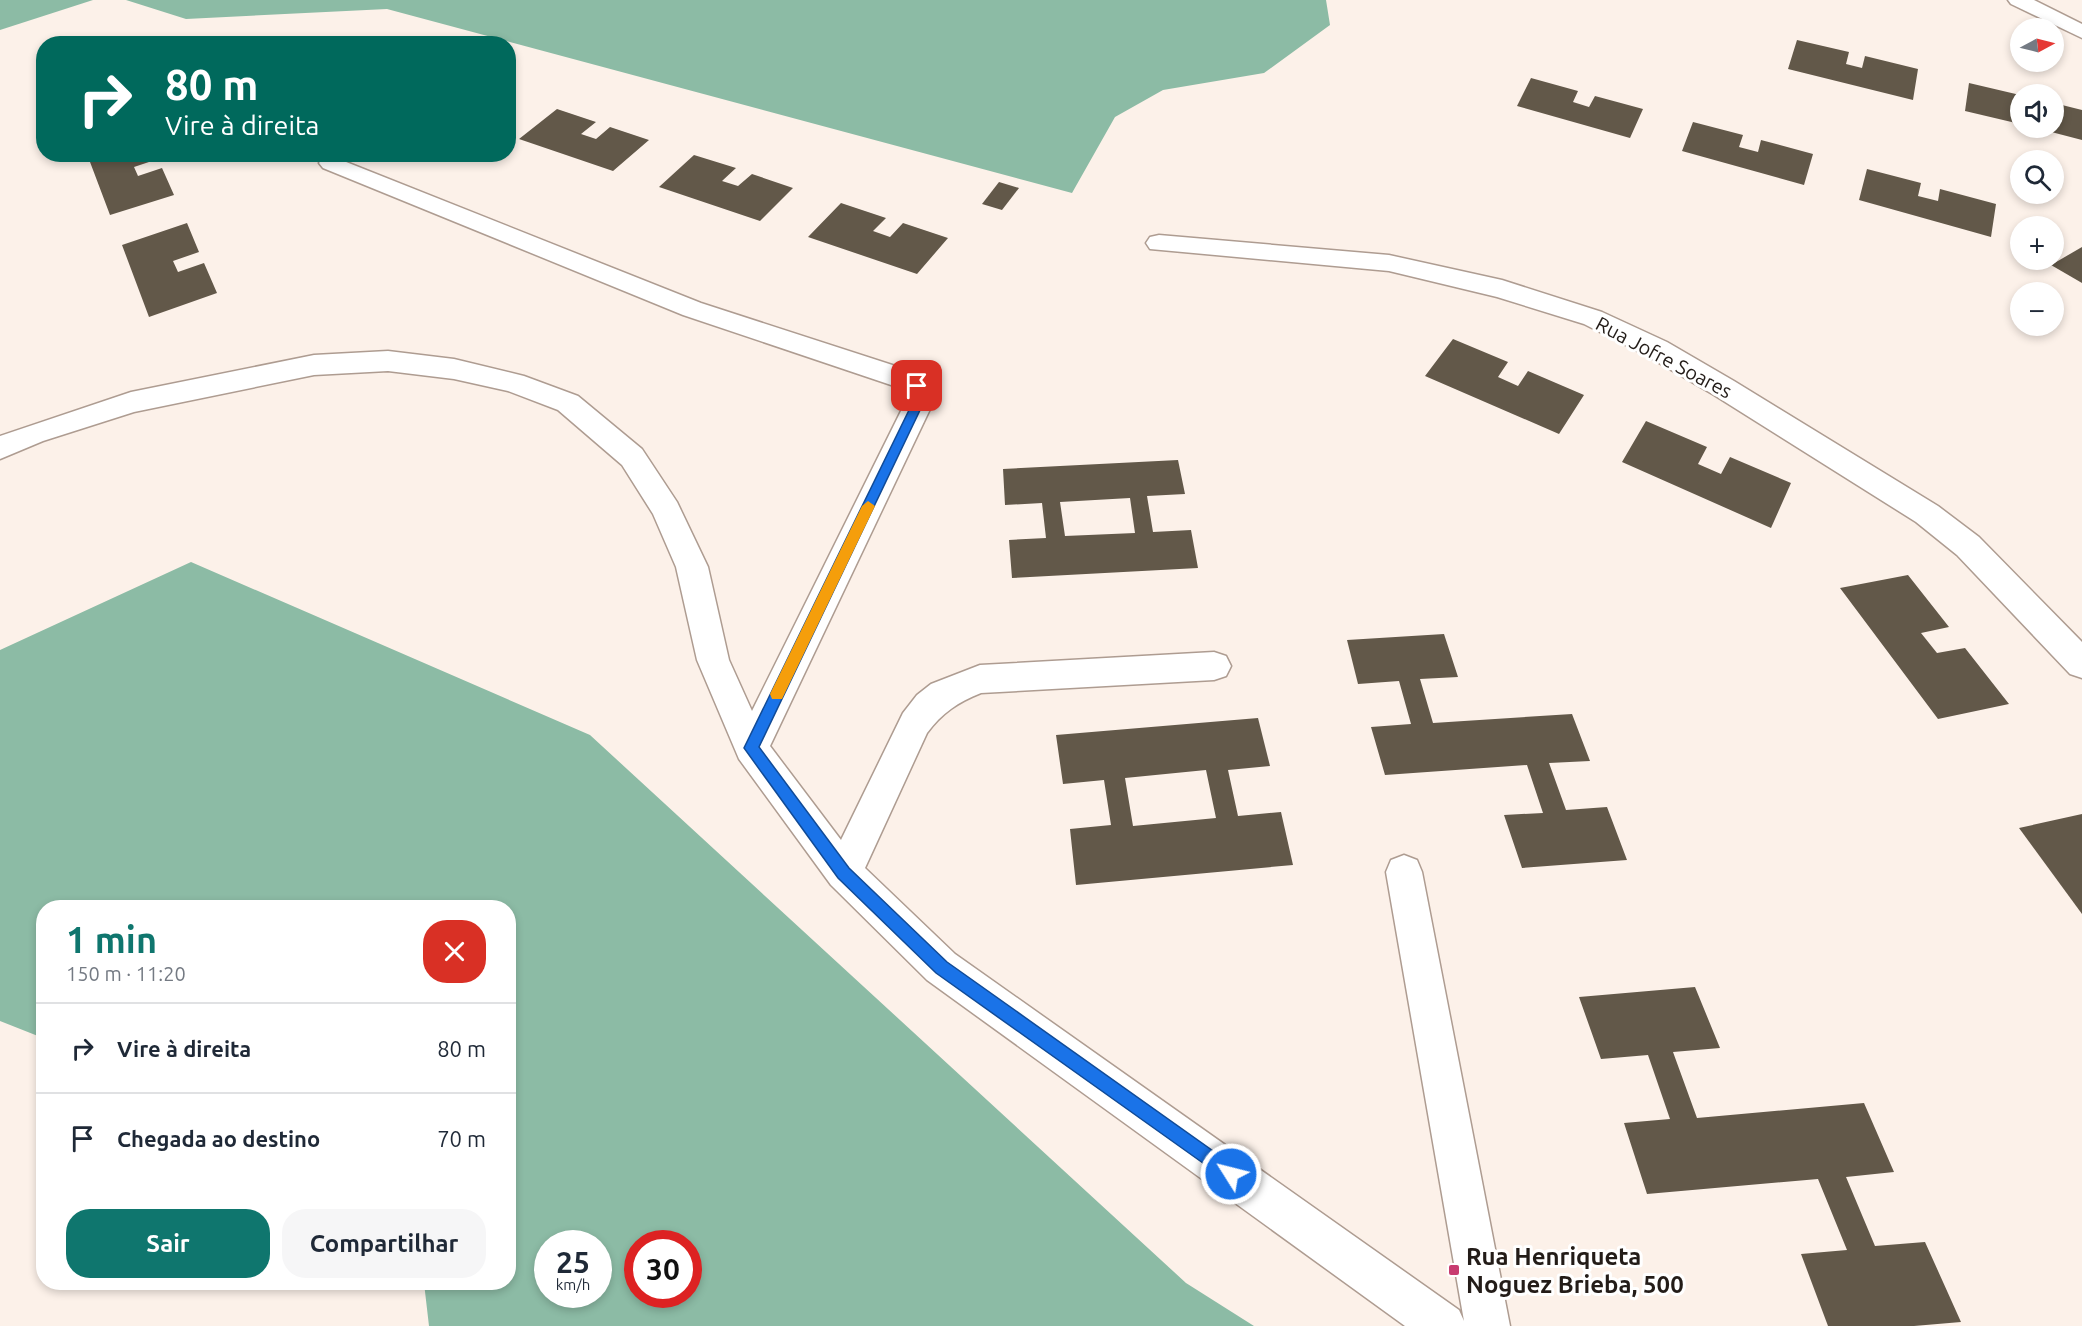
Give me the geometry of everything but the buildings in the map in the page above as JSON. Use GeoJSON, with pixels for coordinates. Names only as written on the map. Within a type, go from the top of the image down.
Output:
{"type":"FeatureCollection","features":[{"type":"Feature","properties":{"kind":"street"},"geometry":{"type":"LineString","coordinates":[[2018,0],[2082,32]]}},
{"type":"Feature","properties":{"kind":"street"},"geometry":{"type":"LineString","coordinates":[[331,163],[692,309],[907,380],[917,386],[920,393],[916,406],[751,748]]}},
{"type":"Feature","properties":{"kind":"street","name":"Rua Jofre Soares"},"geometry":{"type":"LineString","coordinates":[[1159,243],[1389,264],[1502,289],[1593,318],[1657,349],[1724,388],[1927,514],[1968,546],[2082,664]]}},
{"type":"Feature","properties":{"kind":"street"},"geometry":{"type":"LineString","coordinates":[[0,448],[33,434],[131,402],[314,364],[388,361],[454,369],[514,383],[568,403],[632,457],[666,510],[692,567],[713,660],[751,748],[844,873],[941,967],[1443,1326]]}},
{"type":"Feature","properties":{"kind":"street"},"geometry":{"type":"LineString","coordinates":[[844,873],[915,723],[931,701],[980,679],[1214,666]]}},
{"type":"Feature","properties":{"kind":"street"},"geometry":{"type":"LineString","coordinates":[[1404,872],[1487,1326]]}},
{"type":"Feature","properties":{"kind":"green space"},"geometry":{"type":"Polygon","coordinates":[[[0,0],[93,0],[0,30],[0,0]]]}},
{"type":"Feature","properties":{"kind":"green space"},"geometry":{"type":"Polygon","coordinates":[[[126,0],[1326,0],[1330,25],[1264,73],[1163,90],[1115,117],[1072,193],[516,44],[516,36],[488,36],[387,9],[186,19],[126,0]]]}},
{"type":"Feature","properties":{"kind":"green space"},"geometry":{"type":"Polygon","coordinates":[[[191,562],[590,735],[1186,1283],[1254,1326],[429,1326],[425,1290],[516,1290],[516,900],[36,900],[36,1035],[0,1021],[0,650],[191,562]]]}},
{"type":"Feature","properties":{"kind":"slow traffic"},"geometry":{"type":"LineString","coordinates":[[777,694],[868,506]]}},
{"type":"Feature","properties":{"kind":"place","name":"Rua Henriqueta Noguez Brieba, 500"},"geometry":{"type":"Point","coordinates":[1454,1270]}},
{"type":"Feature","properties":{"kind":"route"},"geometry":{"type":"LineString","coordinates":[[917,386],[920,393],[919,400],[751,748],[844,873],[941,967],[1231,1174]]}}]}
